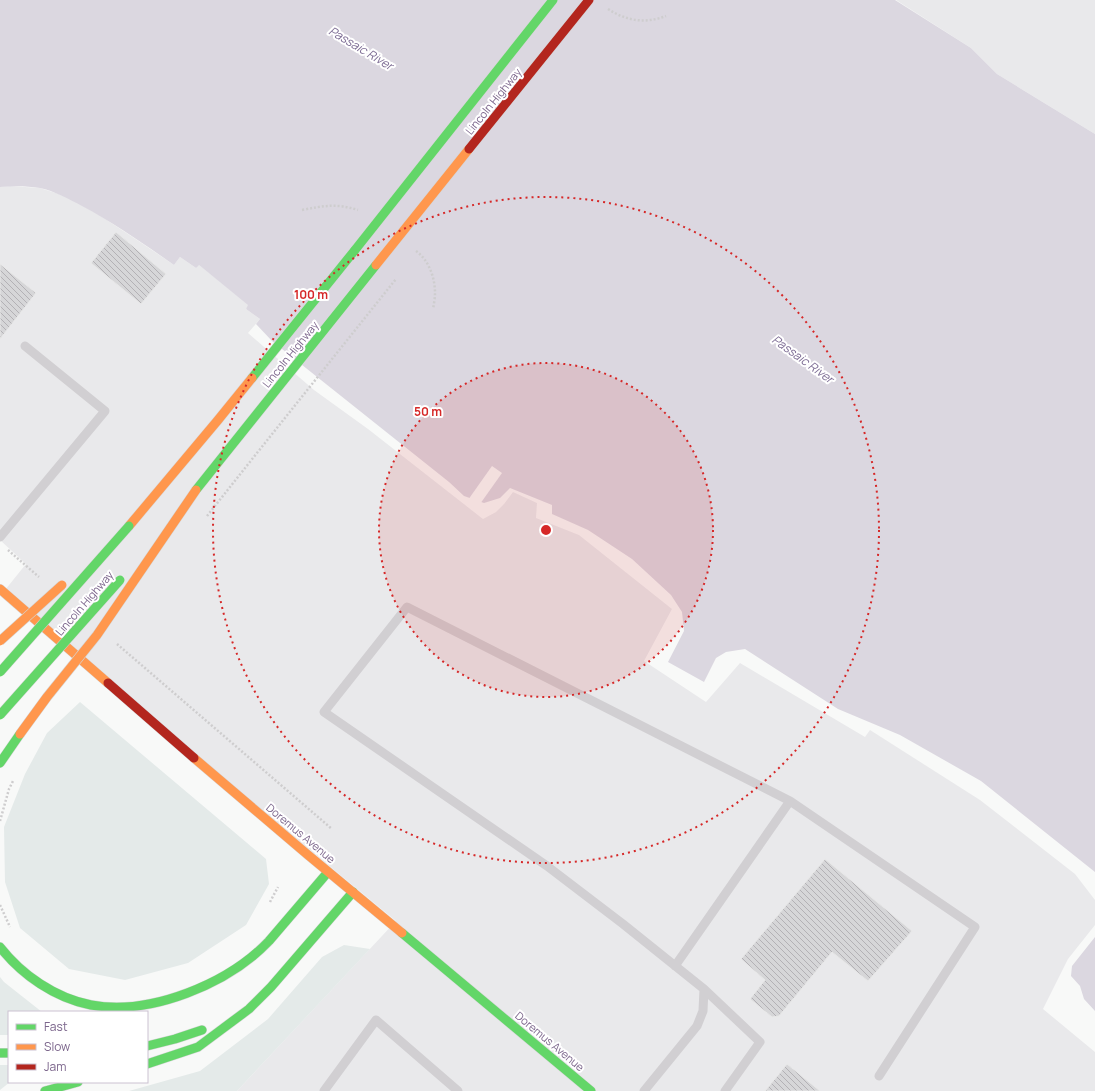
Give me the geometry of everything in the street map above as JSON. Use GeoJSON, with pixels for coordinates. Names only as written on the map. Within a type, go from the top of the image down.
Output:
{"type":"FeatureCollection","features":[{"type":"Feature","properties":{"kind":"main road","name":"Lincoln Highway"},"geometry":{"type":"LineString","coordinates":[[0,672],[187,458],[553,0]]}},
{"type":"Feature","properties":{"kind":"main road","name":"Lincoln Highway"},"geometry":{"type":"LineString","coordinates":[[140,557],[196,490],[589,0]]}},
{"type":"Feature","properties":{"kind":"main road"},"geometry":{"type":"LineString","coordinates":[[0,763],[47,697],[97,635],[196,490]]}},
{"type":"Feature","properties":{"kind":"main road"},"geometry":{"type":"LineString","coordinates":[[0,641],[129,526]]}},
{"type":"Feature","properties":{"kind":"main road","name":"Lincoln Highway"},"geometry":{"type":"LineString","coordinates":[[0,715],[126,573]]}},
{"type":"Feature","properties":{"kind":"main road","name":"Doremus Avenue"},"geometry":{"type":"LineString","coordinates":[[0,589],[195,759],[590,1091]]}},
{"type":"Feature","properties":{"kind":"main road"},"geometry":{"type":"LineString","coordinates":[[0,947],[10,961],[35,981],[50,990],[81,1002],[98,1006],[120,1006],[167,1000],[202,988],[233,970],[258,951],[328,872]]}},
{"type":"Feature","properties":{"kind":"main road"},"geometry":{"type":"LineString","coordinates":[[148,1064],[198,1048],[249,1009],[271,987],[353,892]]}},
{"type":"Feature","properties":{"kind":"main road"},"geometry":{"type":"LineString","coordinates":[[148,1046],[193,1033],[238,1017]]}},
{"type":"Feature","properties":{"kind":"main road"},"geometry":{"type":"LineString","coordinates":[[45,1091],[74,1083]]}},
{"type":"Feature","properties":{"kind":"lane"},"geometry":{"type":"LineString","coordinates":[[0,537],[105,411],[25,346]]}},
{"type":"Feature","properties":{"kind":"lane"},"geometry":{"type":"LineString","coordinates":[[725,1091],[760,1042],[704,989],[548,866],[324,712],[407,607],[790,801],[975,927],[880,1076]]}},
{"type":"Feature","properties":{"kind":"lane"},"geometry":{"type":"LineString","coordinates":[[675,966],[790,801]]}},
{"type":"Feature","properties":{"kind":"lane"},"geometry":{"type":"LineString","coordinates":[[644,1091],[697,1026],[703,1011],[704,989]]}},
{"type":"Feature","properties":{"kind":"lane"},"geometry":{"type":"LineString","coordinates":[[324,1091],[376,1020],[458,1091]]}},
{"type":"Feature","properties":{"kind":"path"},"geometry":{"type":"LineString","coordinates":[[605,7],[631,19],[642,21],[655,20],[666,16]]}},
{"type":"Feature","properties":{"kind":"path"},"geometry":{"type":"LineString","coordinates":[[205,520],[397,278]]}},
{"type":"Feature","properties":{"kind":"path"},"geometry":{"type":"LineString","coordinates":[[6,548],[42,580]]}},
{"type":"Feature","properties":{"kind":"path"},"geometry":{"type":"LineString","coordinates":[[114,642],[332,829]]}},
{"type":"Feature","properties":{"kind":"path"},"geometry":{"type":"LineString","coordinates":[[269,904],[278,887]]}},
{"type":"Feature","properties":{"kind":"path"},"geometry":{"type":"LineString","coordinates":[[0,906],[14,934]]}},
{"type":"Feature","properties":{"kind":"shaded area"},"geometry":{"type":"Polygon","coordinates":[[[896,0],[1095,0],[1095,134],[997,74],[971,48],[896,0]]]}},
{"type":"Feature","properties":{"kind":"shaded area"},"geometry":{"type":"Polygon","coordinates":[[[10,186],[40,188],[65,196],[96,213],[174,265],[180,257],[196,268],[198,264],[249,305],[246,309],[260,319],[248,333],[314,390],[368,429],[483,519],[496,512],[513,492],[537,503],[536,518],[579,535],[672,609],[644,661],[706,702],[740,663],[865,737],[870,730],[980,800],[1075,874],[1095,900],[1095,925],[1068,959],[1043,1009],[1095,1052],[1095,1091],[237,1091],[396,921],[1,595],[26,564],[0,540],[0,187],[10,186]]]}},
{"type":"Feature","properties":{"kind":"shaded area"},"geometry":{"type":"Polygon","coordinates":[[[80,702],[266,859],[269,884],[246,925],[188,963],[125,980],[69,969],[20,928],[5,882],[4,827],[25,774],[47,733],[80,702]]]}},
{"type":"Feature","properties":{"kind":"shaded area"},"geometry":{"type":"Polygon","coordinates":[[[344,945],[370,949],[237,1091],[129,1091],[200,1071],[268,1019],[322,957],[344,945]]]}},
{"type":"Feature","properties":{"kind":"shaded area"},"geometry":{"type":"Polygon","coordinates":[[[0,977],[4,982],[41,1011],[8,1011],[8,1035],[0,1035],[0,977]]]}},
{"type":"Feature","properties":{"kind":"shaded area"},"geometry":{"type":"Polygon","coordinates":[[[0,1065],[8,1065],[9,1083],[0,1090],[0,1065]]]}},
{"type":"Feature","properties":{"kind":"water","name":"Passaic River"},"geometry":{"type":"Polygon","coordinates":[[[0,0],[895,0],[971,48],[997,74],[1095,134],[1095,872],[981,781],[900,735],[838,709],[745,649],[726,652],[716,658],[704,682],[668,662],[684,631],[682,612],[671,595],[632,559],[588,530],[552,514],[552,505],[510,488],[500,498],[484,503],[464,496],[449,482],[272,341],[256,324],[260,319],[246,309],[248,305],[199,265],[196,268],[180,257],[174,265],[106,219],[56,193],[35,187],[0,187],[0,0]]]}},
{"type":"Feature","properties":{"kind":"water"},"geometry":{"type":"Polygon","coordinates":[[[1095,937],[1095,1011],[1084,999],[1080,986],[1071,976],[1072,966],[1095,937]]]}},
{"type":"Feature","properties":{"kind":"pier"},"geometry":{"type":"Polygon","coordinates":[[[492,466],[502,473],[480,504],[468,500],[492,466]]]}},
{"type":"Feature","properties":{"kind":"building"},"geometry":{"type":"Polygon","coordinates":[[[116,232],[166,274],[141,304],[91,263],[116,232]]]}},
{"type":"Feature","properties":{"kind":"building"},"geometry":{"type":"Polygon","coordinates":[[[0,264],[36,293],[0,339],[0,264]]]}},
{"type":"Feature","properties":{"kind":"building"},"geometry":{"type":"Polygon","coordinates":[[[825,859],[912,931],[868,981],[832,952],[779,1016],[772,1017],[750,999],[765,980],[741,959],[825,859]]]}},
{"type":"Feature","properties":{"kind":"building"},"geometry":{"type":"Polygon","coordinates":[[[787,1064],[820,1091],[765,1091],[787,1064]]]}},
{"type":"Feature","properties":{"kind":"traffic: fast"},"geometry":{"type":"LineString","coordinates":[[355,250],[553,0]]}},
{"type":"Feature","properties":{"kind":"traffic: fast"},"geometry":{"type":"LineString","coordinates":[[252,378],[355,250]]}},
{"type":"Feature","properties":{"kind":"traffic: fast"},"geometry":{"type":"LineString","coordinates":[[196,490],[376,265]]}},
{"type":"Feature","properties":{"kind":"traffic: fast"},"geometry":{"type":"LineString","coordinates":[[0,672],[129,526]]}},
{"type":"Feature","properties":{"kind":"traffic: fast"},"geometry":{"type":"LineString","coordinates":[[0,715],[120,580]]}},
{"type":"Feature","properties":{"kind":"traffic: fast"},"geometry":{"type":"LineString","coordinates":[[0,763],[20,734]]}},
{"type":"Feature","properties":{"kind":"traffic: fast"},"geometry":{"type":"LineString","coordinates":[[0,947],[18,967],[40,984],[78,1002],[114,1007],[138,1006],[162,1001],[187,993],[210,983],[232,971],[252,957],[269,941],[328,872]]}},
{"type":"Feature","properties":{"kind":"traffic: fast"},"geometry":{"type":"LineString","coordinates":[[148,1064],[198,1047],[249,1009],[271,987],[353,892]]}},
{"type":"Feature","properties":{"kind":"traffic: fast"},"geometry":{"type":"LineString","coordinates":[[402,933],[591,1091]]}},
{"type":"Feature","properties":{"kind":"traffic: fast"},"geometry":{"type":"LineString","coordinates":[[148,1046],[202,1030]]}},
{"type":"Feature","properties":{"kind":"traffic: fast"},"geometry":{"type":"LineString","coordinates":[[0,1053],[8,1053]]}},
{"type":"Feature","properties":{"kind":"traffic: fast"},"geometry":{"type":"LineString","coordinates":[[45,1091],[74,1083]]}},
{"type":"Feature","properties":{"kind":"traffic: slow"},"geometry":{"type":"LineString","coordinates":[[376,265],[469,149]]}},
{"type":"Feature","properties":{"kind":"traffic: slow"},"geometry":{"type":"LineString","coordinates":[[129,526],[252,378]]}},
{"type":"Feature","properties":{"kind":"traffic: slow"},"geometry":{"type":"LineString","coordinates":[[20,734],[47,697],[97,635],[196,490]]}},
{"type":"Feature","properties":{"kind":"traffic: slow"},"geometry":{"type":"LineString","coordinates":[[0,641],[62,585]]}},
{"type":"Feature","properties":{"kind":"traffic: slow"},"geometry":{"type":"LineString","coordinates":[[0,589],[108,683]]}},
{"type":"Feature","properties":{"kind":"traffic: slow"},"geometry":{"type":"LineString","coordinates":[[194,758],[402,933]]}},
{"type":"Feature","properties":{"kind":"traffic: jam"},"geometry":{"type":"LineString","coordinates":[[469,149],[589,0]]}},
{"type":"Feature","properties":{"kind":"traffic: jam"},"geometry":{"type":"LineString","coordinates":[[108,683],[194,758]]}}]}
